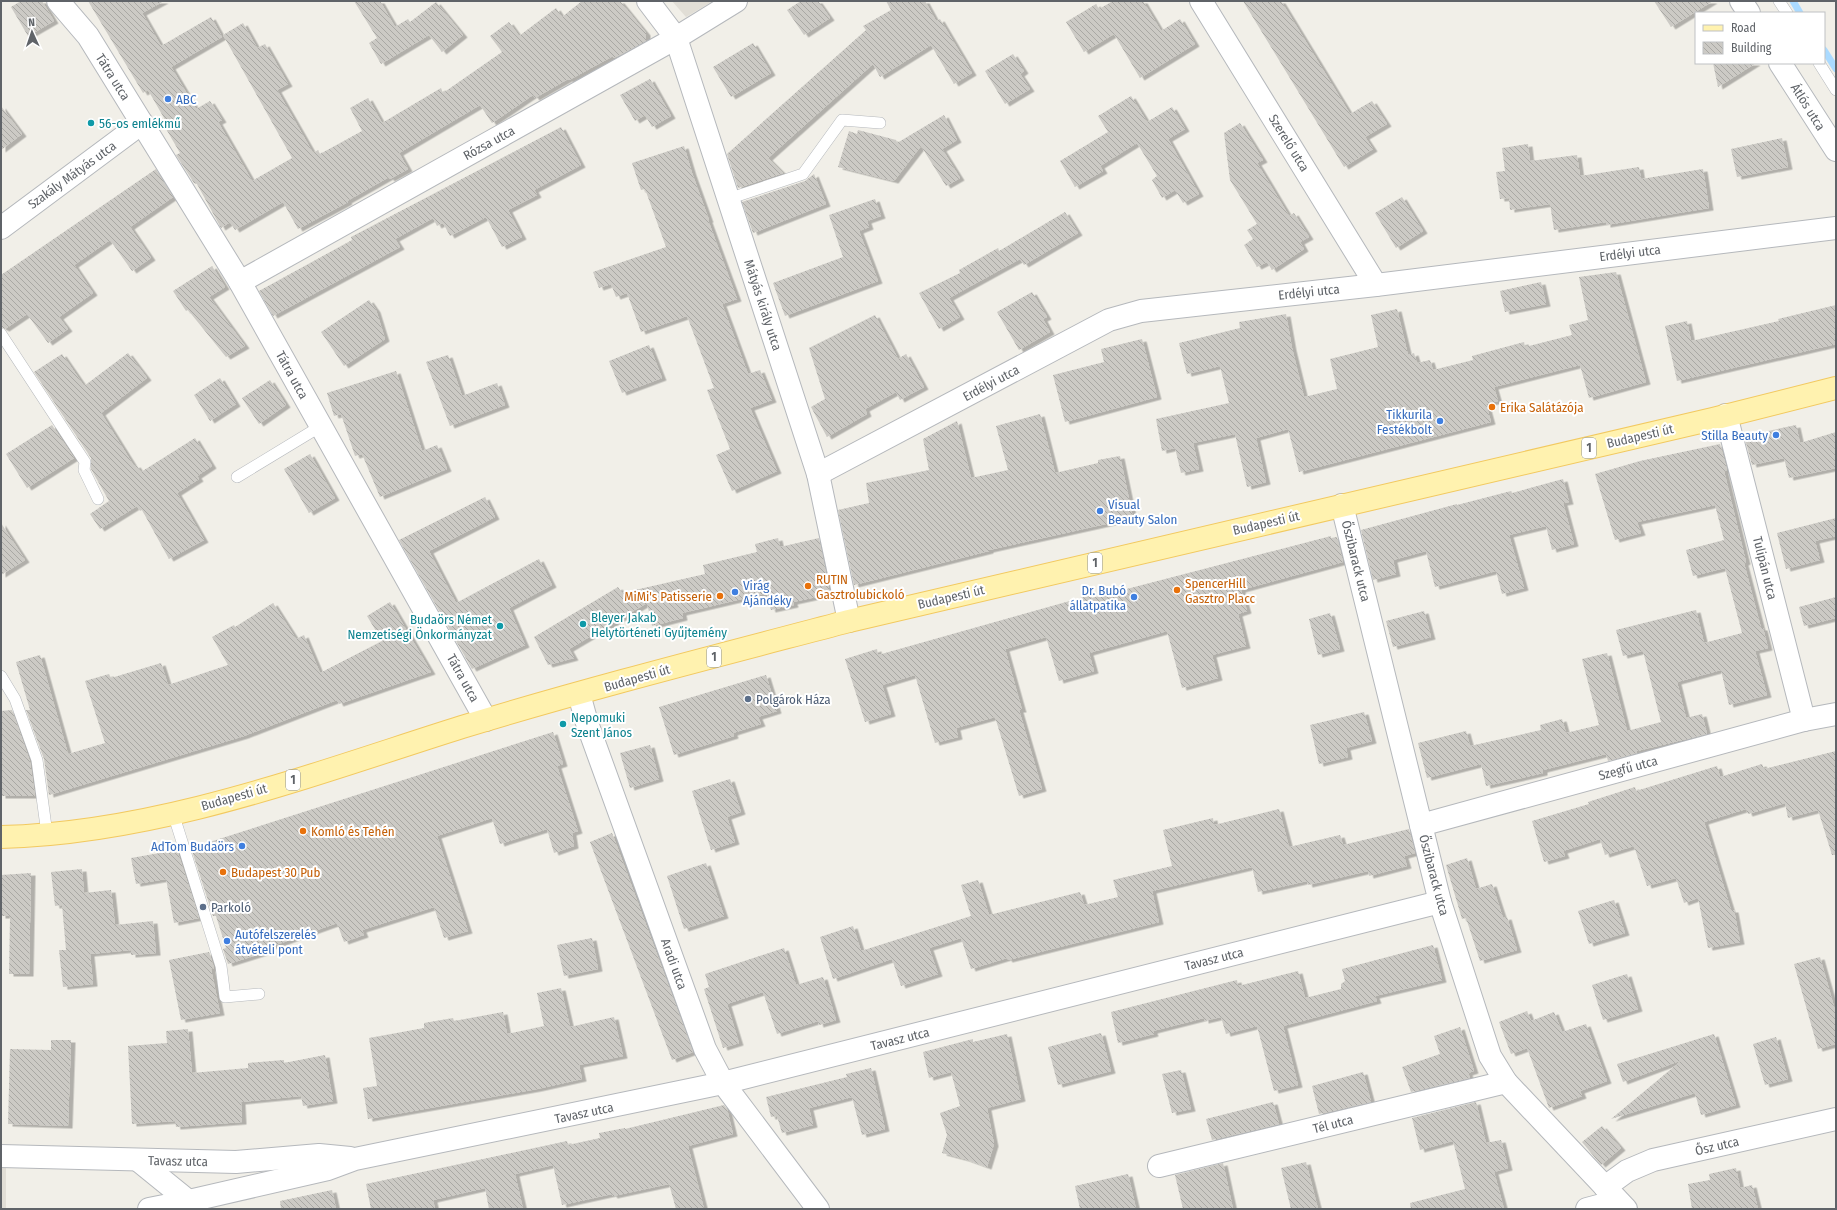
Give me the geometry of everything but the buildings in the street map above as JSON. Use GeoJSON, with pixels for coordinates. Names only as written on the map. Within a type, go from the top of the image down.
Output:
{"type":"FeatureCollection","features":[{"type":"Feature","properties":{"kind":"main road","name":"Budapesti út"},"geometry":{"type":"LineString","coordinates":[[1,837],[47,834],[116,824],[173,813],[264,789],[486,720],[849,621],[1726,416],[1836,388]]}},
{"type":"Feature","properties":{"kind":"street","name":"Tátra utca"},"geometry":{"type":"LineString","coordinates":[[58,1],[88,36],[240,282],[486,720]]}},
{"type":"Feature","properties":{"kind":"street","name":"Tátra utca"},"geometry":{"type":"LineString","coordinates":[[78,1],[88,36]]}},
{"type":"Feature","properties":{"kind":"street","name":"Mátyás király utca"},"geometry":{"type":"LineString","coordinates":[[648,1],[676,38],[818,474],[849,621]]}},
{"type":"Feature","properties":{"kind":"street","name":"Rózsa utca"},"geometry":{"type":"LineString","coordinates":[[240,282],[676,38],[736,1]]}},
{"type":"Feature","properties":{"kind":"street","name":"Szerelő utca"},"geometry":{"type":"LineString","coordinates":[[1201,1],[1376,285]]}},
{"type":"Feature","properties":{"kind":"street"},"geometry":{"type":"LineString","coordinates":[[1741,1],[1748,12]]}},
{"type":"Feature","properties":{"kind":"street","name":"Átlós utca"},"geometry":{"type":"LineString","coordinates":[[1781,64],[1836,150]]}},
{"type":"Feature","properties":{"kind":"street","name":"Szakály Mátyás utca"},"geometry":{"type":"LineString","coordinates":[[1,228],[142,123]]}},
{"type":"Feature","properties":{"kind":"street","name":"Erdélyi utca"},"geometry":{"type":"LineString","coordinates":[[818,474],[1109,320],[1126,314],[1149,310],[1376,285],[1836,228]]}},
{"type":"Feature","properties":{"kind":"street","name":"Tulipán utca"},"geometry":{"type":"LineString","coordinates":[[1726,416],[1804,720]]}},
{"type":"Feature","properties":{"kind":"street","name":"Őszibarack utca"},"geometry":{"type":"LineString","coordinates":[[1342,505],[1440,902],[1490,1056],[1506,1082],[1616,1199]]}},
{"type":"Feature","properties":{"kind":"street","name":"Aradi utca"},"geometry":{"type":"LineString","coordinates":[[579,694],[587,723],[705,1049],[724,1083],[818,1209]]}},
{"type":"Feature","properties":{"kind":"street","name":"Szegfű utca"},"geometry":{"type":"LineString","coordinates":[[1421,825],[1804,720],[1836,714]]}},
{"type":"Feature","properties":{"kind":"street","name":"Tavasz utca"},"geometry":{"type":"LineString","coordinates":[[148,1209],[194,1205],[328,1169],[355,1159],[724,1083],[1440,902]]}},
{"type":"Feature","properties":{"kind":"street","name":"Tél utca"},"geometry":{"type":"LineString","coordinates":[[1159,1166],[1506,1082]]}},
{"type":"Feature","properties":{"kind":"street","name":"Ősz utca"},"geometry":{"type":"LineString","coordinates":[[1616,1199],[1627,1171],[1653,1160],[1836,1119]]}},
{"type":"Feature","properties":{"kind":"street","name":"Tavasz utca"},"geometry":{"type":"LineString","coordinates":[[1,1156],[139,1161],[236,1162],[319,1155],[355,1159]]}},
{"type":"Feature","properties":{"kind":"street"},"geometry":{"type":"LineString","coordinates":[[139,1161],[194,1205]]}},
{"type":"Feature","properties":{"kind":"street"},"geometry":{"type":"LineString","coordinates":[[1587,1209],[1616,1199]]}},
{"type":"Feature","properties":{"kind":"lane"},"geometry":{"type":"LineString","coordinates":[[1779,1],[1786,12]]}},
{"type":"Feature","properties":{"kind":"lane"},"geometry":{"type":"LineString","coordinates":[[1820,64],[1836,90]]}},
{"type":"Feature","properties":{"kind":"lane"},"geometry":{"type":"LineString","coordinates":[[728,199],[803,174],[842,120],[880,123]]}},
{"type":"Feature","properties":{"kind":"lane"},"geometry":{"type":"LineString","coordinates":[[1,334],[85,462],[84,470],[98,499]]}},
{"type":"Feature","properties":{"kind":"lane"},"geometry":{"type":"LineString","coordinates":[[237,477],[321,426]]}},
{"type":"Feature","properties":{"kind":"lane"},"geometry":{"type":"LineString","coordinates":[[1,676],[15,699],[37,760],[47,834]]}},
{"type":"Feature","properties":{"kind":"lane"},"geometry":{"type":"LineString","coordinates":[[173,813],[221,966],[225,997],[259,994]]}},
{"type":"Feature","properties":{"kind":"shaded area"},"geometry":{"type":"Polygon","coordinates":[[[672,1],[713,1],[686,17],[672,1]]]}},
{"type":"Feature","properties":{"kind":"shaded area"},"geometry":{"type":"Polygon","coordinates":[[[1,1163],[6,1163],[6,1209],[1,1209],[1,1163]]]}},
{"type":"Feature","properties":{"kind":"waterway"},"geometry":{"type":"LineString","coordinates":[[1793,1],[1799,12]]}},
{"type":"Feature","properties":{"kind":"waterway"},"geometry":{"type":"LineString","coordinates":[[1825,52],[1836,69]]}},
{"type":"Feature","properties":{"kind":"place","name":"ABC"},"geometry":{"type":"Point","coordinates":[168,99]}},
{"type":"Feature","properties":{"kind":"place","name":"56-os emlékmű"},"geometry":{"type":"Point","coordinates":[91,123]}},
{"type":"Feature","properties":{"kind":"place","name":"Erika Salátázója"},"geometry":{"type":"Point","coordinates":[1492,407]}},
{"type":"Feature","properties":{"kind":"place","name":"Tikkurila Festékbolt"},"geometry":{"type":"Point","coordinates":[1440,421]}},
{"type":"Feature","properties":{"kind":"place","name":"Stilla Beauty"},"geometry":{"type":"Point","coordinates":[1776,435]}},
{"type":"Feature","properties":{"kind":"place","name":"Visual Beauty Salon"},"geometry":{"type":"Point","coordinates":[1100,511]}},
{"type":"Feature","properties":{"kind":"place","name":"RUTIN Gasztrolubickoló"},"geometry":{"type":"Point","coordinates":[808,586]}},
{"type":"Feature","properties":{"kind":"place","name":"SpencerHill Gasztro Placc"},"geometry":{"type":"Point","coordinates":[1177,590]}},
{"type":"Feature","properties":{"kind":"place","name":"Virág Ajándéky"},"geometry":{"type":"Point","coordinates":[735,592]}},
{"type":"Feature","properties":{"kind":"place","name":"MiMi's Patisserie"},"geometry":{"type":"Point","coordinates":[720,596]}},
{"type":"Feature","properties":{"kind":"place","name":"Dr. Bubó állatpatika"},"geometry":{"type":"Point","coordinates":[1134,597]}},
{"type":"Feature","properties":{"kind":"place","name":"Bleyer Jakab Helytörténeti Gyűjtemény"},"geometry":{"type":"Point","coordinates":[583,624]}},
{"type":"Feature","properties":{"kind":"place","name":"Budaörs Német Nemzetiségi Önkormányzat"},"geometry":{"type":"Point","coordinates":[500,626]}},
{"type":"Feature","properties":{"kind":"place","name":"Polgárok Háza"},"geometry":{"type":"Point","coordinates":[748,699]}},
{"type":"Feature","properties":{"kind":"place","name":"Nepomuki Szent János"},"geometry":{"type":"Point","coordinates":[563,724]}},
{"type":"Feature","properties":{"kind":"place","name":"Komló és Tehén"},"geometry":{"type":"Point","coordinates":[303,831]}},
{"type":"Feature","properties":{"kind":"place","name":"AdTom Budaörs"},"geometry":{"type":"Point","coordinates":[242,846]}},
{"type":"Feature","properties":{"kind":"place","name":"Budapest 30 Pub"},"geometry":{"type":"Point","coordinates":[223,872]}},
{"type":"Feature","properties":{"kind":"place","name":"Parkoló"},"geometry":{"type":"Point","coordinates":[203,907]}},
{"type":"Feature","properties":{"kind":"place","name":"Autófelszerelés átvételi pont"},"geometry":{"type":"Point","coordinates":[227,941]}}]}
